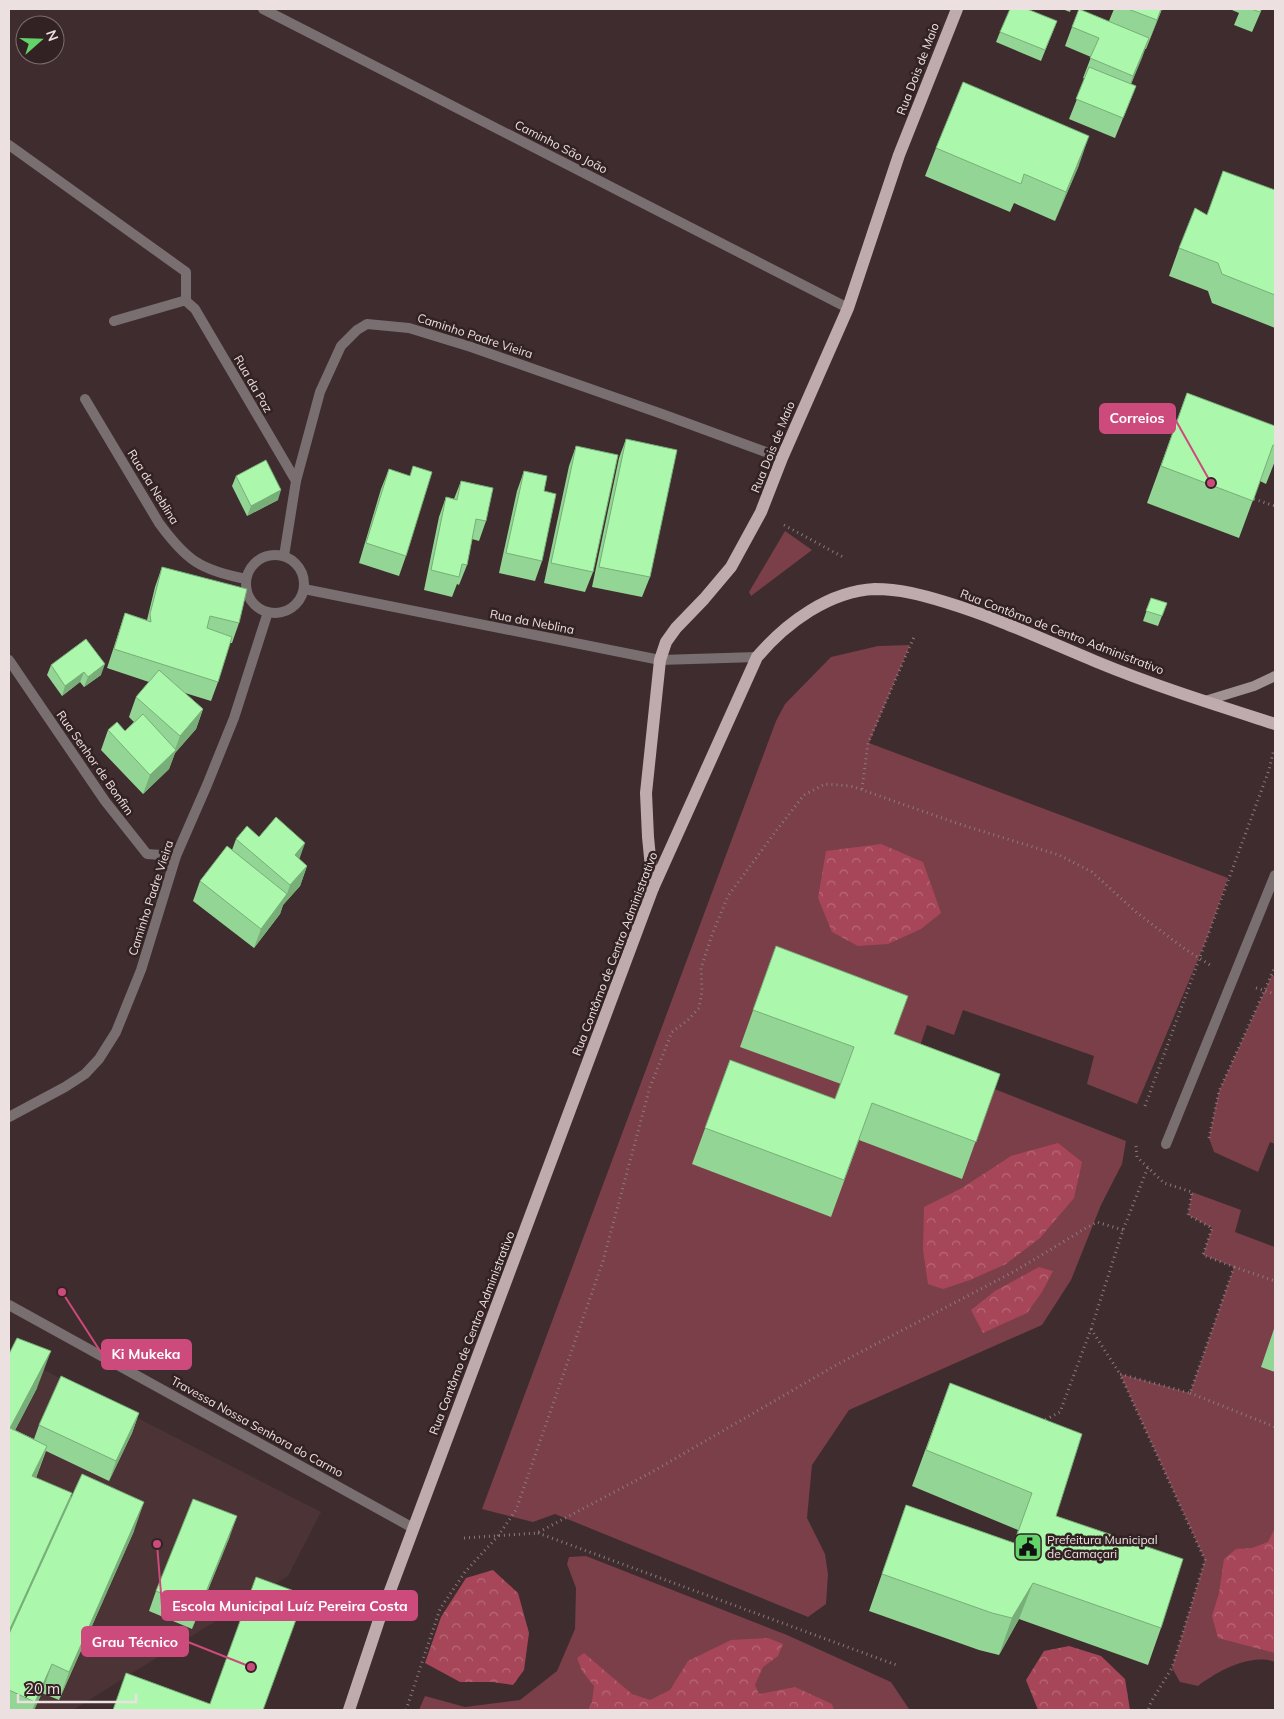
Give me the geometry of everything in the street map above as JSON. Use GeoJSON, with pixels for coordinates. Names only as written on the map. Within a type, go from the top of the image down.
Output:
{"type":"FeatureCollection","features":[{"type":"Feature","properties":{"kind":"main road","name":"Rua Dois de Maio"},"geometry":{"type":"LineString","coordinates":[[653,888],[646,794],[660,660],[666,642],[676,628],[731,567],[762,512],[782,458],[848,308],[900,155],[956,9]]}},
{"type":"Feature","properties":{"kind":"main road","name":"Rua Contôrno de Centro Administrativo"},"geometry":{"type":"LineString","coordinates":[[349,1710],[378,1623],[653,888],[757,657],[784,629],[825,603],[846,594],[874,589],[908,591],[1014,626],[1098,663],[1275,724]]}},
{"type":"Feature","properties":{"kind":"main road"},"geometry":{"type":"LineString","coordinates":[[1205,701],[1254,686],[1275,676]]}},
{"type":"Feature","properties":{"kind":"street","name":"Caminho São João"},"geometry":{"type":"LineString","coordinates":[[263,9],[848,308]]}},
{"type":"Feature","properties":{"kind":"street"},"geometry":{"type":"LineString","coordinates":[[9,145],[186,272],[186,301],[114,321]]}},
{"type":"Feature","properties":{"kind":"street","name":"Rua da Paz"},"geometry":{"type":"LineString","coordinates":[[186,301],[195,309],[296,481]]}},
{"type":"Feature","properties":{"kind":"street","name":"Caminho Padre Vieira"},"geometry":{"type":"LineString","coordinates":[[284,556],[296,481],[320,392],[341,346],[357,330],[367,324],[409,328],[471,347],[782,458]]}},
{"type":"Feature","properties":{"kind":"street","name":"Rua da Neblina"},"geometry":{"type":"LineString","coordinates":[[85,399],[159,523],[172,541],[187,557],[203,566],[225,575],[246,579]]}},
{"type":"Feature","properties":{"kind":"street"},"geometry":{"type":"LineString","coordinates":[[266,556],[284,556],[297,565],[303,575],[304,588],[301,598],[293,607],[283,612],[272,614],[261,610],[252,602],[247,592],[246,579],[249,570],[256,561],[266,556]]}},
{"type":"Feature","properties":{"kind":"street","name":"Rua da Neblina"},"geometry":{"type":"LineString","coordinates":[[304,588],[660,660],[757,657]]}},
{"type":"Feature","properties":{"kind":"street","name":"Caminho Padre Vieira"},"geometry":{"type":"LineString","coordinates":[[9,1116],[65,1087],[85,1074],[99,1059],[116,1032],[141,970],[176,856],[234,718],[268,612]]}},
{"type":"Feature","properties":{"kind":"street","name":"Rua Senhor de Bonfim"},"geometry":{"type":"LineString","coordinates":[[9,660],[105,801],[147,854],[176,856]]}},
{"type":"Feature","properties":{"kind":"street"},"geometry":{"type":"LineString","coordinates":[[1166,1144],[1271,898],[1275,875]]}},
{"type":"Feature","properties":{"kind":"street","name":"Travessa Nossa Senhora do Carmo"},"geometry":{"type":"LineString","coordinates":[[9,1305],[414,1528]]}},
{"type":"Feature","properties":{"kind":"path"},"geometry":{"type":"LineString","coordinates":[[1254,499],[1275,506]]}},
{"type":"Feature","properties":{"kind":"path"},"geometry":{"type":"LineString","coordinates":[[778,521],[843,557]]}},
{"type":"Feature","properties":{"kind":"path"},"geometry":{"type":"LineString","coordinates":[[862,789],[868,743],[914,637]]}},
{"type":"Feature","properties":{"kind":"path"},"geometry":{"type":"LineString","coordinates":[[1145,1106],[1269,770],[1275,746]]}},
{"type":"Feature","properties":{"kind":"path"},"geometry":{"type":"LineString","coordinates":[[406,1710],[440,1610],[465,1572],[498,1536],[516,1510],[603,1261],[650,1088],[672,1032],[688,1020],[699,1008],[702,991],[701,968],[728,896],[804,794],[825,784],[852,786],[959,824],[1058,855],[1092,872],[1136,912],[1199,959]]}},
{"type":"Feature","properties":{"kind":"path"},"geometry":{"type":"LineString","coordinates":[[1209,1138],[1219,1091],[1275,967]]}},
{"type":"Feature","properties":{"kind":"path"},"geometry":{"type":"LineString","coordinates":[[1136,1146],[1138,1157],[1164,1183],[1192,1192],[1188,1215],[1212,1228],[1203,1256],[1275,1281]]}},
{"type":"Feature","properties":{"kind":"path"},"geometry":{"type":"LineString","coordinates":[[1037,1430],[1040,1422],[1060,1412],[1091,1329],[1123,1230],[1148,1167]]}},
{"type":"Feature","properties":{"kind":"path"},"geometry":{"type":"LineString","coordinates":[[464,1538],[537,1533],[652,1472],[838,1364],[1015,1271],[1097,1222],[1123,1230]]}},
{"type":"Feature","properties":{"kind":"path"},"geometry":{"type":"LineString","coordinates":[[1190,1393],[1234,1267]]}},
{"type":"Feature","properties":{"kind":"path"},"geometry":{"type":"LineString","coordinates":[[1091,1329],[1120,1374],[1205,1560],[1172,1668],[1150,1702],[1148,1710]]}},
{"type":"Feature","properties":{"kind":"path"},"geometry":{"type":"LineString","coordinates":[[1120,1374],[1190,1393],[1275,1427]]}},
{"type":"Feature","properties":{"kind":"path"},"geometry":{"type":"LineString","coordinates":[[537,1533],[899,1666]]}},
{"type":"Feature","properties":{"kind":"shaded area"},"geometry":{"type":"Polygon","coordinates":[[[785,531],[812,550],[751,596],[749,592],[785,531]]]}},
{"type":"Feature","properties":{"kind":"shaded area"},"geometry":{"type":"Polygon","coordinates":[[[910,645],[869,743],[1228,878],[1207,938],[1137,1104],[1087,1084],[1094,1056],[963,1010],[954,1035],[927,1025],[916,1058],[1126,1141],[1122,1164],[1101,1205],[1071,1280],[1042,1325],[849,1410],[812,1465],[807,1518],[825,1554],[828,1574],[826,1604],[808,1617],[555,1514],[533,1522],[482,1509],[776,721],[785,704],[831,657],[878,646],[910,645]]]}},
{"type":"Feature","properties":{"kind":"shaded area"},"geometry":{"type":"Polygon","coordinates":[[[1272,975],[1275,977],[1275,1144],[1270,1142],[1258,1172],[1214,1152],[1209,1138],[1219,1091],[1272,975]]]}},
{"type":"Feature","properties":{"kind":"shaded area"},"geometry":{"type":"Polygon","coordinates":[[[1192,1192],[1241,1210],[1235,1232],[1275,1247],[1275,1662],[1255,1660],[1235,1665],[1198,1686],[1180,1682],[1172,1668],[1205,1560],[1120,1374],[1190,1393],[1234,1267],[1203,1255],[1212,1228],[1188,1215],[1192,1192]]]}},
{"type":"Feature","properties":{"kind":"shaded area"},"geometry":{"type":"Polygon","coordinates":[[[9,1352],[321,1512],[288,1576],[73,1710],[9,1710],[9,1352]]]}},
{"type":"Feature","properties":{"kind":"shaded area"},"geometry":{"type":"Polygon","coordinates":[[[586,1556],[787,1635],[891,1682],[909,1709],[419,1710],[425,1696],[465,1707],[520,1700],[557,1671],[575,1629],[576,1588],[567,1564],[569,1557],[586,1556]]]}},
{"type":"Feature","properties":{"kind":"green space"},"geometry":{"type":"Polygon","coordinates":[[[881,844],[923,862],[941,913],[921,929],[888,944],[858,946],[832,932],[818,898],[826,851],[881,844]]]}},
{"type":"Feature","properties":{"kind":"green space"},"geometry":{"type":"Polygon","coordinates":[[[1058,1143],[1082,1162],[1074,1198],[1040,1238],[1006,1264],[970,1280],[943,1289],[928,1284],[923,1250],[924,1207],[962,1188],[1011,1156],[1058,1143]]]}},
{"type":"Feature","properties":{"kind":"green space"},"geometry":{"type":"Polygon","coordinates":[[[1039,1267],[1053,1271],[1042,1292],[1027,1313],[983,1333],[971,1310],[995,1291],[1039,1267]]]}},
{"type":"Feature","properties":{"kind":"green space"},"geometry":{"type":"Polygon","coordinates":[[[1275,1528],[1275,1653],[1218,1638],[1212,1616],[1219,1593],[1224,1559],[1236,1549],[1252,1548],[1268,1542],[1275,1528]]]}},
{"type":"Feature","properties":{"kind":"green space"},"geometry":{"type":"Polygon","coordinates":[[[493,1570],[518,1593],[529,1633],[524,1670],[513,1685],[492,1682],[460,1682],[425,1663],[441,1617],[466,1578],[493,1570]]]}},
{"type":"Feature","properties":{"kind":"green space"},"geometry":{"type":"Polygon","coordinates":[[[768,1638],[783,1644],[778,1656],[763,1667],[755,1685],[759,1694],[795,1687],[832,1704],[834,1710],[588,1710],[592,1702],[594,1686],[582,1671],[577,1658],[584,1653],[632,1694],[650,1700],[670,1690],[688,1661],[731,1640],[768,1638]]]}},
{"type":"Feature","properties":{"kind":"green space"},"geometry":{"type":"Polygon","coordinates":[[[1069,1646],[1101,1656],[1125,1679],[1130,1710],[1038,1710],[1026,1680],[1044,1651],[1069,1646]]]}},
{"type":"Feature","properties":{"kind":"building"},"geometry":{"type":"Polygon","coordinates":[[[1010,9],[1027,9],[1057,21],[1045,50],[1000,32],[1010,9]]]}},
{"type":"Feature","properties":{"kind":"building"},"geometry":{"type":"Polygon","coordinates":[[[1079,9],[1149,38],[1133,76],[1090,58],[1099,38],[1072,27],[1079,9]]]}},
{"type":"Feature","properties":{"kind":"building"},"geometry":{"type":"Polygon","coordinates":[[[1128,9],[1161,9],[1157,20],[1128,9]]]}},
{"type":"Feature","properties":{"kind":"building"},"geometry":{"type":"Polygon","coordinates":[[[1089,67],[1136,86],[1123,118],[1076,99],[1089,67]]]}},
{"type":"Feature","properties":{"kind":"building"},"geometry":{"type":"Polygon","coordinates":[[[963,82],[1089,136],[1066,192],[1024,174],[1021,184],[936,148],[963,82]]]}},
{"type":"Feature","properties":{"kind":"building"},"geometry":{"type":"Polygon","coordinates":[[[1223,171],[1275,190],[1275,295],[1222,274],[1218,263],[1179,248],[1195,208],[1207,215],[1223,171]]]}},
{"type":"Feature","properties":{"kind":"building"},"geometry":{"type":"Polygon","coordinates":[[[1187,393],[1275,426],[1275,445],[1273,445],[1253,501],[1161,466],[1187,393]]]}},
{"type":"Feature","properties":{"kind":"building"},"geometry":{"type":"Polygon","coordinates":[[[626,439],[677,450],[650,577],[599,567],[626,439]]]}},
{"type":"Feature","properties":{"kind":"building"},"geometry":{"type":"Polygon","coordinates":[[[576,446],[618,455],[593,572],[551,563],[576,446]]]}},
{"type":"Feature","properties":{"kind":"building"},"geometry":{"type":"Polygon","coordinates":[[[266,460],[281,490],[251,506],[236,476],[266,460]]]}},
{"type":"Feature","properties":{"kind":"building"},"geometry":{"type":"Polygon","coordinates":[[[413,466],[432,472],[406,556],[366,543],[389,469],[410,476],[413,466]]]}},
{"type":"Feature","properties":{"kind":"building"},"geometry":{"type":"Polygon","coordinates":[[[524,471],[547,476],[544,491],[556,494],[542,561],[506,553],[524,471]]]}},
{"type":"Feature","properties":{"kind":"building"},"geometry":{"type":"Polygon","coordinates":[[[461,481],[493,488],[486,521],[476,519],[467,565],[462,564],[459,577],[431,570],[446,497],[457,500],[461,481]]]}},
{"type":"Feature","properties":{"kind":"building"},"geometry":{"type":"Polygon","coordinates":[[[162,567],[247,589],[239,623],[210,616],[207,628],[232,637],[218,682],[114,649],[125,613],[151,622],[150,614],[162,567]]]}},
{"type":"Feature","properties":{"kind":"building"},"geometry":{"type":"Polygon","coordinates":[[[1151,598],[1167,603],[1162,616],[1146,611],[1151,598]]]}},
{"type":"Feature","properties":{"kind":"building"},"geometry":{"type":"Polygon","coordinates":[[[86,639],[105,664],[88,677],[84,672],[65,686],[51,665],[86,639]]]}},
{"type":"Feature","properties":{"kind":"building"},"geometry":{"type":"Polygon","coordinates":[[[159,670],[203,709],[180,736],[136,697],[159,670]]]}},
{"type":"Feature","properties":{"kind":"building"},"geometry":{"type":"Polygon","coordinates":[[[143,714],[176,750],[150,775],[108,730],[117,722],[125,731],[143,714]]]}},
{"type":"Feature","properties":{"kind":"building"},"geometry":{"type":"Polygon","coordinates":[[[276,817],[305,843],[295,855],[307,866],[290,885],[236,839],[247,826],[259,837],[276,817]]]}},
{"type":"Feature","properties":{"kind":"building"},"geometry":{"type":"Polygon","coordinates":[[[227,846],[287,894],[261,929],[200,881],[227,846]]]}},
{"type":"Feature","properties":{"kind":"building"},"geometry":{"type":"Polygon","coordinates":[[[776,946],[908,996],[894,1034],[1000,1074],[976,1142],[872,1103],[844,1180],[705,1128],[730,1060],[835,1099],[854,1047],[753,1010],[776,946]]]}},
{"type":"Feature","properties":{"kind":"building"},"geometry":{"type":"Polygon","coordinates":[[[17,1338],[51,1351],[10,1428],[47,1446],[32,1476],[72,1493],[9,1631],[9,1354],[17,1338]]]}},
{"type":"Feature","properties":{"kind":"building"},"geometry":{"type":"Polygon","coordinates":[[[61,1376],[139,1413],[116,1461],[39,1425],[61,1376]]]}},
{"type":"Feature","properties":{"kind":"building"},"geometry":{"type":"Polygon","coordinates":[[[950,1383],[1082,1434],[1056,1516],[1183,1559],[1161,1628],[1033,1583],[1012,1618],[992,1613],[882,1574],[906,1505],[1014,1543],[1032,1493],[926,1450],[950,1383]]]}},
{"type":"Feature","properties":{"kind":"building"},"geometry":{"type":"Polygon","coordinates":[[[82,1474],[144,1502],[69,1672],[52,1664],[35,1702],[9,1690],[9,1634],[82,1474]]]}},
{"type":"Feature","properties":{"kind":"building"},"geometry":{"type":"Polygon","coordinates":[[[193,1499],[237,1516],[199,1609],[156,1591],[193,1499]]]}},
{"type":"Feature","properties":{"kind":"building"},"geometry":{"type":"Polygon","coordinates":[[[256,1577],[305,1595],[263,1710],[113,1710],[126,1673],[210,1704],[256,1577]]]}},
{"type":"Feature","properties":{"kind":"place","name":"Correios"},"geometry":{"type":"Point","coordinates":[1211,483]}},
{"type":"Feature","properties":{"kind":"place","name":"Ki Mukeka"},"geometry":{"type":"Point","coordinates":[62,1292]}},
{"type":"Feature","properties":{"kind":"place","name":"Escola Municipal Luíz Pereira Costa"},"geometry":{"type":"Point","coordinates":[157,1544]}},
{"type":"Feature","properties":{"kind":"place","name":"Prefeitura Municipal de Camaçari"},"geometry":{"type":"Point","coordinates":[1028,1547]}},
{"type":"Feature","properties":{"kind":"place","name":"Grau Técnico"},"geometry":{"type":"Point","coordinates":[251,1667]}}]}
